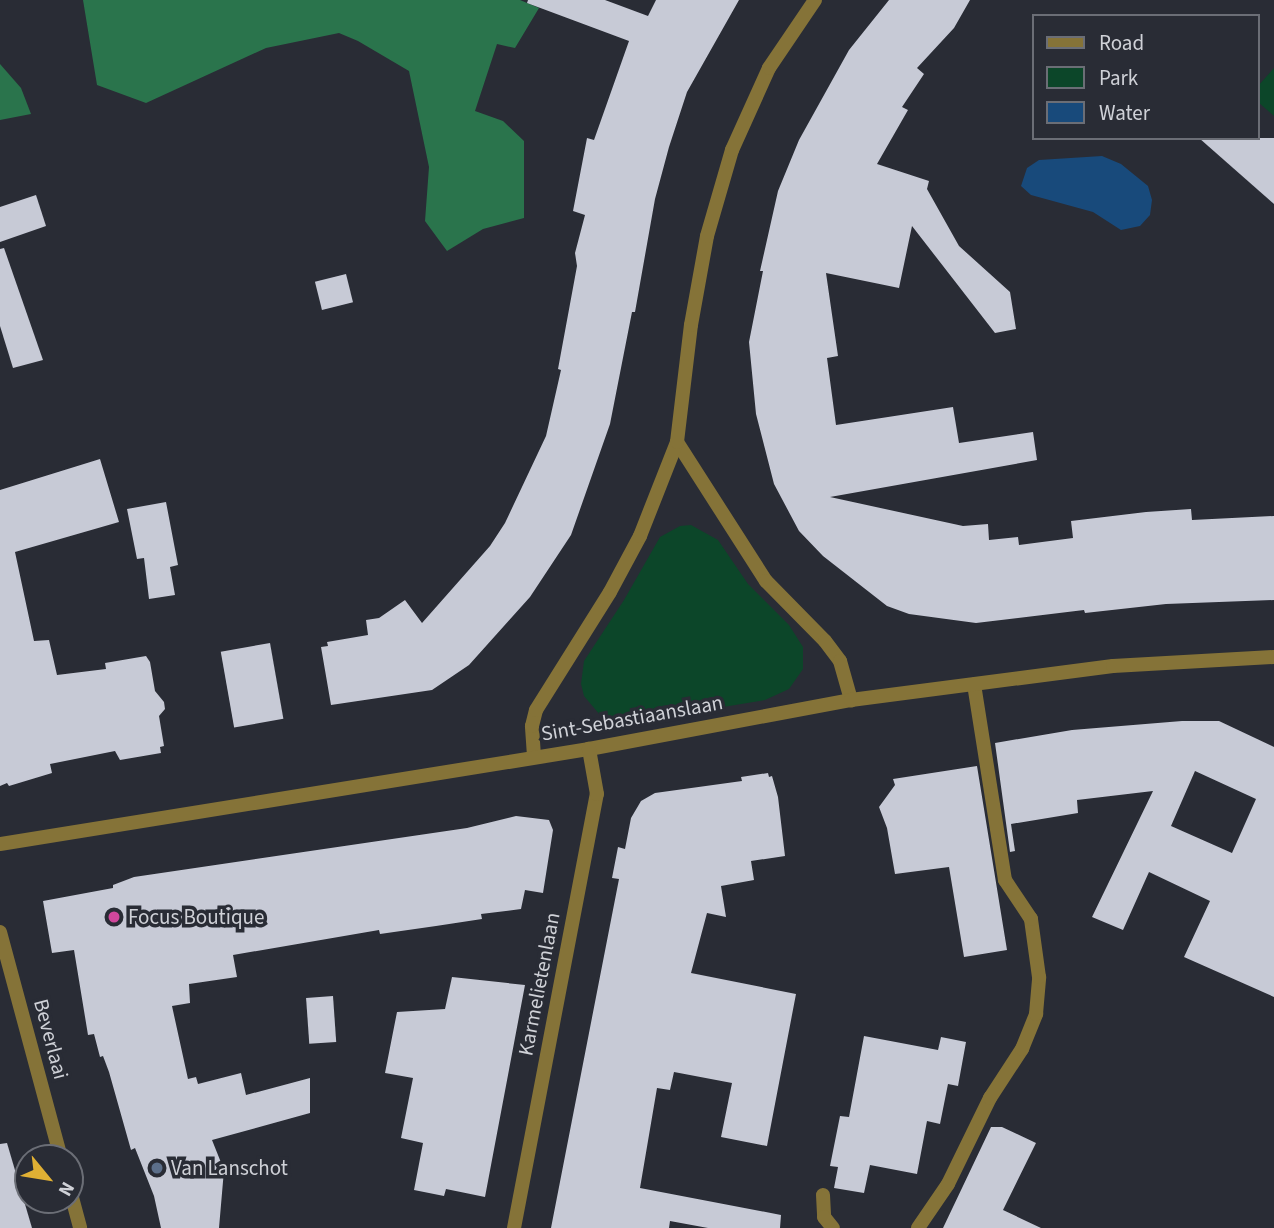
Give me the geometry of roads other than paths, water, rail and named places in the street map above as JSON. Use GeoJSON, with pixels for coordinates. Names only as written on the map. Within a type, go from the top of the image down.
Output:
{"type":"FeatureCollection","features":[{"type":"Feature","properties":{"kind":"street"},"geometry":{"type":"LineString","coordinates":[[534,756],[532,726],[536,710],[610,592],[640,536],[677,442],[691,325],[718,193],[749,108],[769,68],[815,0]]}},
{"type":"Feature","properties":{"kind":"street"},"geometry":{"type":"LineString","coordinates":[[677,442],[766,580],[825,641],[840,661],[851,700]]}},
{"type":"Feature","properties":{"kind":"street","name":"Sint-Sebastiaanslaan"},"geometry":{"type":"LineString","coordinates":[[0,844],[589,749],[851,700],[1113,666],[1274,657]]}},
{"type":"Feature","properties":{"kind":"street"},"geometry":{"type":"LineString","coordinates":[[918,1228],[948,1184],[990,1098],[1022,1049],[1036,1014],[1039,977],[1031,919],[1005,880],[974,684]]}},
{"type":"Feature","properties":{"kind":"street","name":"Karmelietenlaan"},"geometry":{"type":"LineString","coordinates":[[514,1228],[597,794],[589,749]]}},
{"type":"Feature","properties":{"kind":"street","name":"Beverlaai"},"geometry":{"type":"LineString","coordinates":[[0,932],[57,1144]]}},
{"type":"Feature","properties":{"kind":"street"},"geometry":{"type":"LineString","coordinates":[[822,1195],[824,1217],[833,1228]]}},
{"type":"Feature","properties":{"kind":"water"},"geometry":{"type":"Polygon","coordinates":[[[1102,156],[1121,164],[1148,186],[1152,200],[1150,215],[1140,226],[1121,230],[1093,212],[1031,195],[1021,186],[1027,168],[1039,160],[1102,156]]]}},
{"type":"Feature","properties":{"kind":"place","name":"Focus Boutique"},"geometry":{"type":"Point","coordinates":[114,917]}},
{"type":"Feature","properties":{"kind":"place","name":"Van Lanschot"},"geometry":{"type":"Point","coordinates":[157,1168]}}]}
